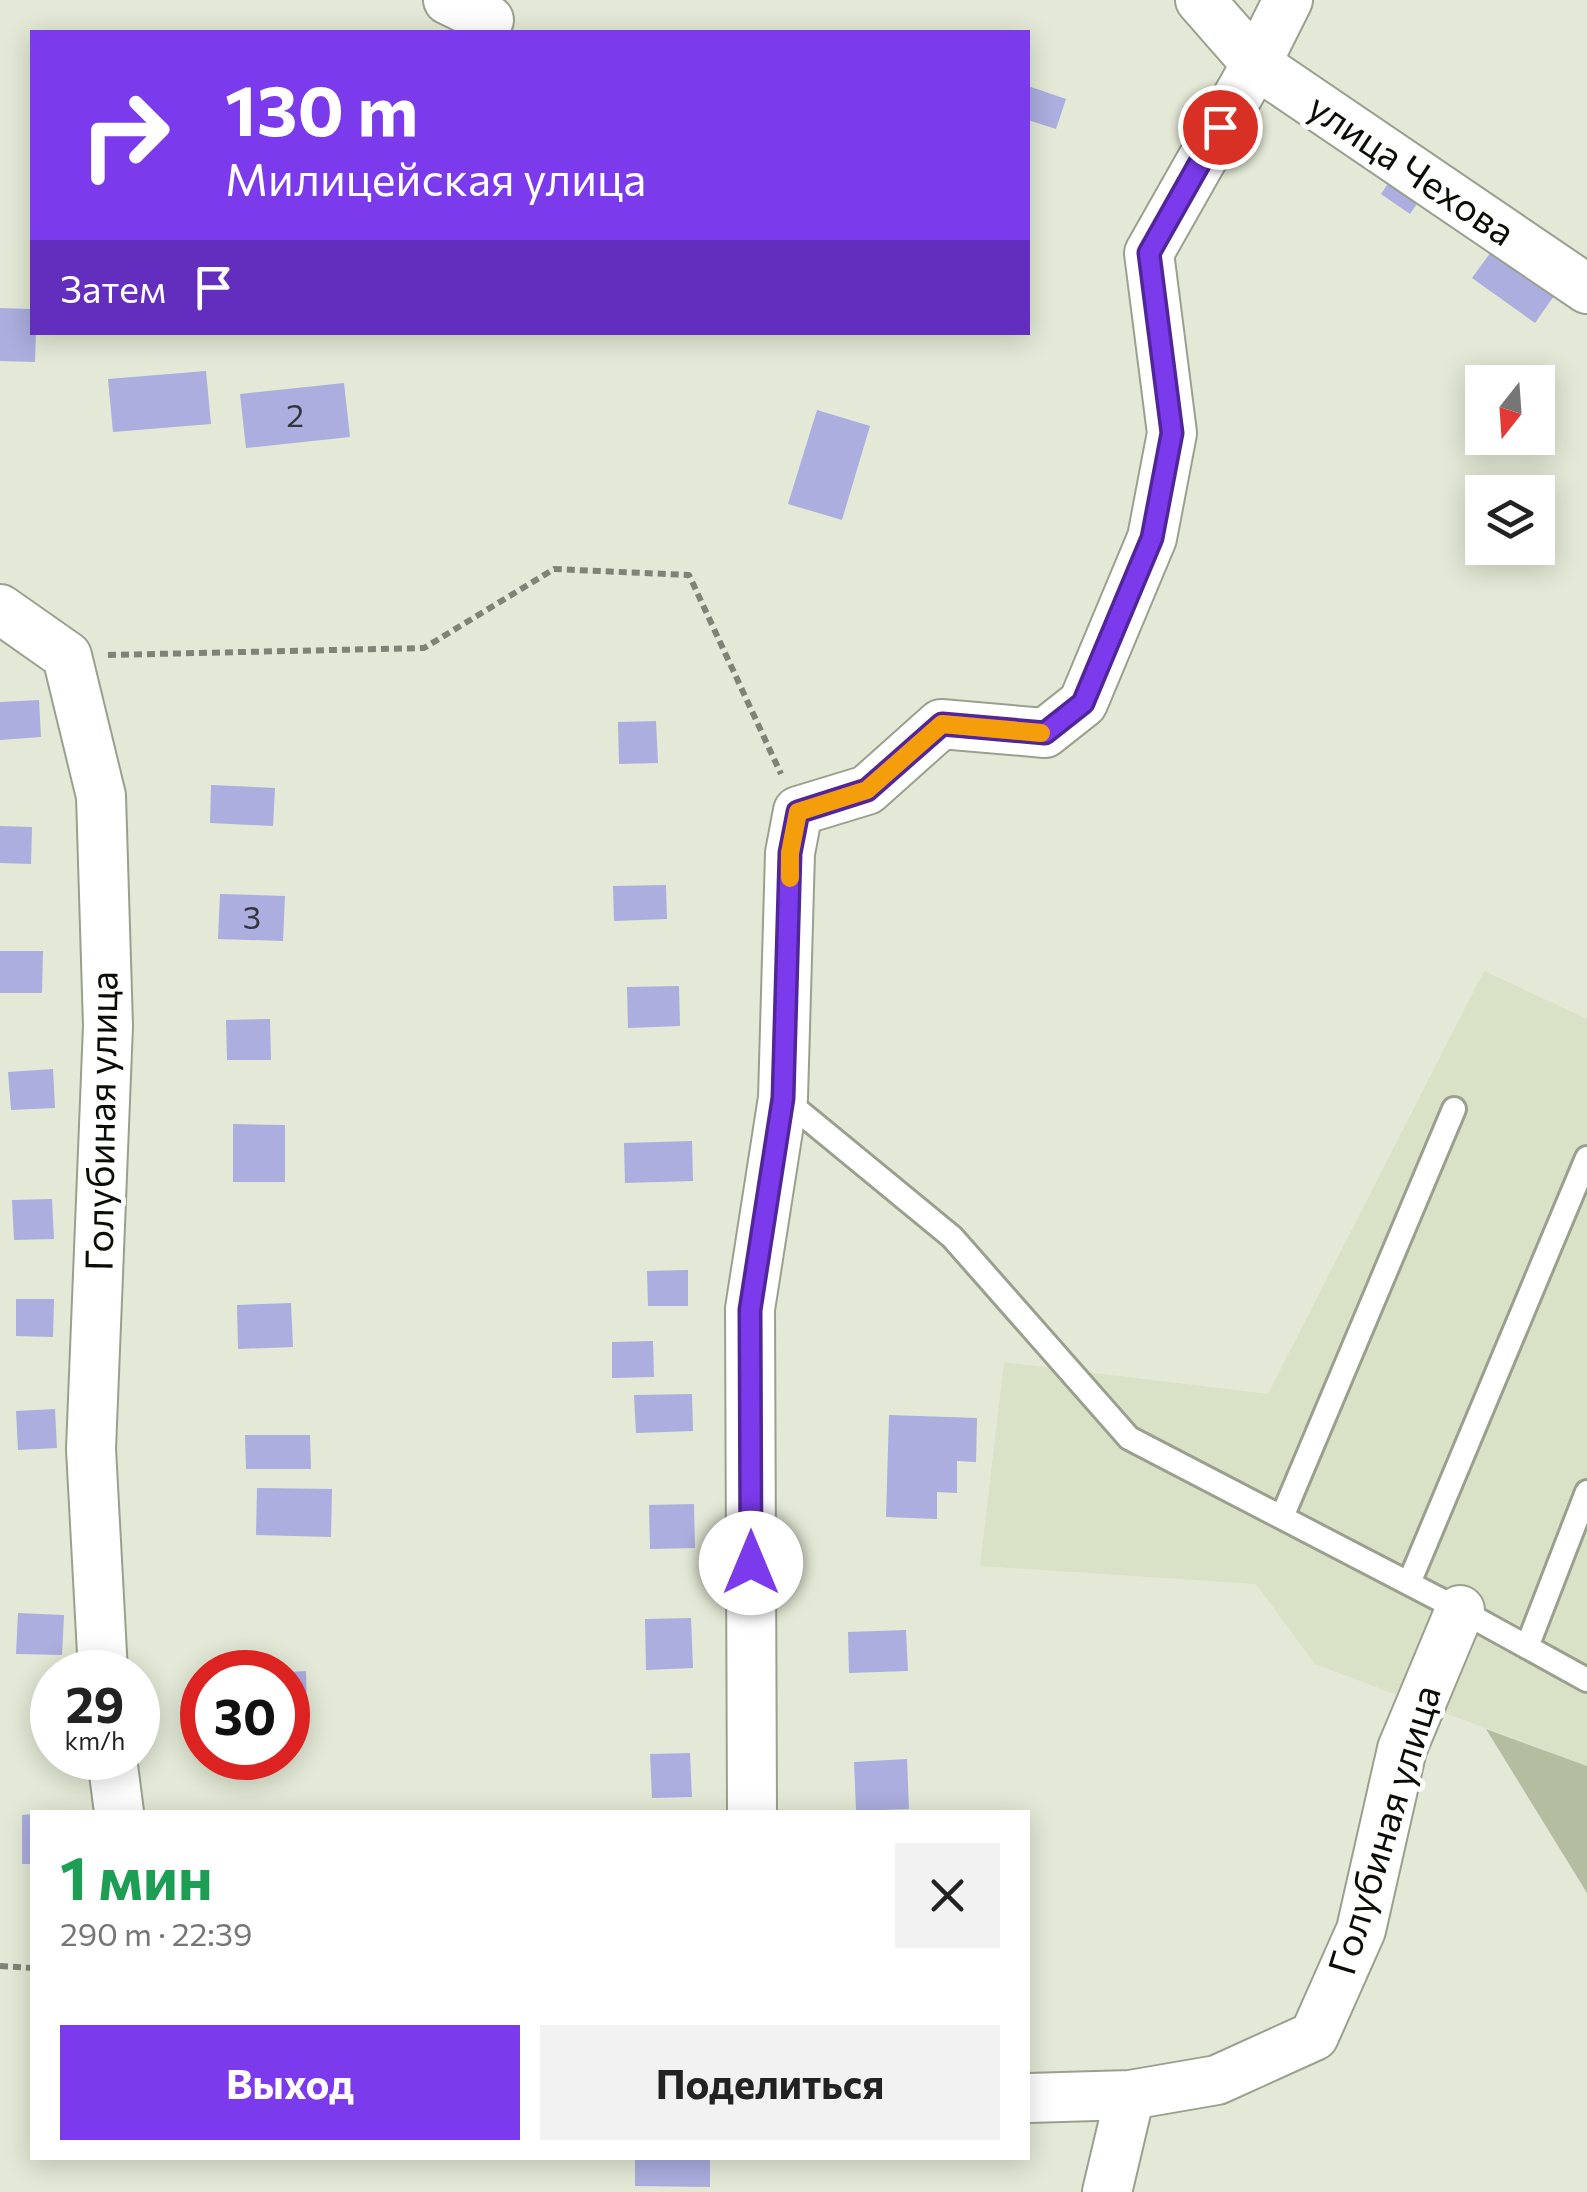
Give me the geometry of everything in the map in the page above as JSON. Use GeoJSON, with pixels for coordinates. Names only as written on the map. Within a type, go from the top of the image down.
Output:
{"type":"FeatureCollection","features":[{"type":"Feature","properties":{"kind":"street","name":"улица Чехова"},"geometry":{"type":"LineString","coordinates":[[1200,0],[1256,64],[1587,289]]}},
{"type":"Feature","properties":{"kind":"street"},"geometry":{"type":"LineString","coordinates":[[752,1810],[750,1310],[783,1098],[790,853],[798,812],[867,790],[942,724],[1045,733],[1083,703],[1152,538],[1172,433],[1149,253],[1288,0]]}},
{"type":"Feature","properties":{"kind":"street"},"geometry":{"type":"LineString","coordinates":[[0,608],[67,656]]}},
{"type":"Feature","properties":{"kind":"street","name":"Голубиная улица"},"geometry":{"type":"LineString","coordinates":[[67,656],[101,796],[102,815],[108,1026],[91,1449],[102,1650]]}},
{"type":"Feature","properties":{"kind":"street","name":"Голубиная улица"},"geometry":{"type":"LineString","coordinates":[[1030,2098],[1130,2095],[1218,2080],[1314,2036],[1361,1930],[1402,1748],[1460,1610]]}},
{"type":"Feature","properties":{"kind":"street"},"geometry":{"type":"LineString","coordinates":[[115,1780],[119,1810]]}},
{"type":"Feature","properties":{"kind":"street"},"geometry":{"type":"LineString","coordinates":[[1108,2192],[1130,2095]]}},
{"type":"Feature","properties":{"kind":"lane"},"geometry":{"type":"LineString","coordinates":[[783,1098],[952,1237],[1128,1438],[1587,1680]]}},
{"type":"Feature","properties":{"kind":"lane"},"geometry":{"type":"LineString","coordinates":[[1282,1518],[1454,1109]]}},
{"type":"Feature","properties":{"kind":"lane"},"geometry":{"type":"LineString","coordinates":[[1409,1583],[1587,1158]]}},
{"type":"Feature","properties":{"kind":"lane"},"geometry":{"type":"LineString","coordinates":[[1527,1647],[1587,1492]]}},
{"type":"Feature","properties":{"kind":"path"},"geometry":{"type":"LineString","coordinates":[[67,656],[424,648],[554,569],[689,575],[798,812]]}},
{"type":"Feature","properties":{"kind":"path"},"geometry":{"type":"LineString","coordinates":[[0,1966],[30,1968]]}},
{"type":"Feature","properties":{"kind":"shaded area"},"geometry":{"type":"Polygon","coordinates":[[[1484,971],[1587,1019],[1587,1766],[1315,1664],[1256,1584],[980,1566],[1004,1362],[1268,1394],[1484,971]]]}},
{"type":"Feature","properties":{"kind":"shaded area"},"geometry":{"type":"Polygon","coordinates":[[[1486,1729],[1587,1766],[1587,1893],[1486,1729]]]}},
{"type":"Feature","properties":{"kind":"building"},"geometry":{"type":"Polygon","coordinates":[[[1030,87],[1066,99],[1056,129],[1030,121],[1030,87]]]}},
{"type":"Feature","properties":{"kind":"building"},"geometry":{"type":"Polygon","coordinates":[[[1405,158],[1434,179],[1410,214],[1381,194],[1405,158]]]}},
{"type":"Feature","properties":{"kind":"building"},"geometry":{"type":"Polygon","coordinates":[[[1504,234],[1566,279],[1535,323],[1472,278],[1504,234]]]}},
{"type":"Feature","properties":{"kind":"building"},"geometry":{"type":"Polygon","coordinates":[[[0,308],[30,309],[30,335],[36,335],[35,362],[0,361],[0,308]]]}},
{"type":"Feature","properties":{"kind":"building"},"geometry":{"type":"Polygon","coordinates":[[[206,371],[211,424],[113,432],[108,379],[206,371]]]}},
{"type":"Feature","properties":{"kind":"building"},"geometry":{"type":"Polygon","coordinates":[[[344,383],[350,437],[246,448],[240,394],[344,383]]]}},
{"type":"Feature","properties":{"kind":"building"},"geometry":{"type":"Polygon","coordinates":[[[817,410],[870,426],[842,520],[788,504],[817,410]]]}},
{"type":"Feature","properties":{"kind":"building"},"geometry":{"type":"Polygon","coordinates":[[[39,700],[41,737],[0,740],[0,702],[39,700]]]}},
{"type":"Feature","properties":{"kind":"building"},"geometry":{"type":"Polygon","coordinates":[[[656,721],[658,763],[619,764],[618,722],[656,721]]]}},
{"type":"Feature","properties":{"kind":"building"},"geometry":{"type":"Polygon","coordinates":[[[211,785],[275,788],[273,826],[210,823],[211,785]]]}},
{"type":"Feature","properties":{"kind":"building"},"geometry":{"type":"Polygon","coordinates":[[[0,826],[32,827],[31,864],[0,863],[0,826]]]}},
{"type":"Feature","properties":{"kind":"building"},"geometry":{"type":"Polygon","coordinates":[[[666,885],[667,919],[614,921],[613,886],[666,885]]]}},
{"type":"Feature","properties":{"kind":"building"},"geometry":{"type":"Polygon","coordinates":[[[220,894],[285,896],[283,941],[218,939],[220,894]]]}},
{"type":"Feature","properties":{"kind":"building"},"geometry":{"type":"Polygon","coordinates":[[[0,951],[43,951],[42,993],[0,993],[0,951]]]}},
{"type":"Feature","properties":{"kind":"building"},"geometry":{"type":"Polygon","coordinates":[[[679,986],[680,1026],[628,1028],[627,987],[679,986]]]}},
{"type":"Feature","properties":{"kind":"building"},"geometry":{"type":"Polygon","coordinates":[[[270,1019],[271,1060],[227,1060],[226,1020],[270,1019]]]}},
{"type":"Feature","properties":{"kind":"building"},"geometry":{"type":"Polygon","coordinates":[[[53,1069],[55,1108],[11,1110],[8,1072],[53,1069]]]}},
{"type":"Feature","properties":{"kind":"building"},"geometry":{"type":"Polygon","coordinates":[[[233,1124],[285,1125],[285,1182],[233,1182],[233,1124]]]}},
{"type":"Feature","properties":{"kind":"building"},"geometry":{"type":"Polygon","coordinates":[[[692,1141],[693,1181],[625,1183],[624,1143],[692,1141]]]}},
{"type":"Feature","properties":{"kind":"building"},"geometry":{"type":"Polygon","coordinates":[[[52,1199],[54,1239],[14,1240],[12,1200],[52,1199]]]}},
{"type":"Feature","properties":{"kind":"building"},"geometry":{"type":"Polygon","coordinates":[[[688,1270],[688,1306],[648,1306],[647,1271],[688,1270]]]}},
{"type":"Feature","properties":{"kind":"building"},"geometry":{"type":"Polygon","coordinates":[[[16,1299],[54,1299],[53,1337],[16,1336],[16,1299]]]}},
{"type":"Feature","properties":{"kind":"building"},"geometry":{"type":"Polygon","coordinates":[[[291,1303],[293,1347],[238,1349],[237,1305],[291,1303]]]}},
{"type":"Feature","properties":{"kind":"building"},"geometry":{"type":"Polygon","coordinates":[[[653,1341],[654,1377],[612,1378],[612,1342],[653,1341]]]}},
{"type":"Feature","properties":{"kind":"building"},"geometry":{"type":"Polygon","coordinates":[[[692,1394],[693,1431],[636,1433],[634,1395],[692,1394]]]}},
{"type":"Feature","properties":{"kind":"building"},"geometry":{"type":"Polygon","coordinates":[[[55,1409],[57,1448],[18,1450],[16,1411],[55,1409]]]}},
{"type":"Feature","properties":{"kind":"building"},"geometry":{"type":"Polygon","coordinates":[[[889,1415],[977,1418],[976,1462],[957,1461],[957,1493],[937,1492],[937,1519],[886,1517],[889,1415]]]}},
{"type":"Feature","properties":{"kind":"building"},"geometry":{"type":"Polygon","coordinates":[[[245,1435],[310,1435],[311,1469],[246,1469],[245,1435]]]}},
{"type":"Feature","properties":{"kind":"building"},"geometry":{"type":"Polygon","coordinates":[[[257,1488],[332,1489],[331,1537],[256,1535],[257,1488]]]}},
{"type":"Feature","properties":{"kind":"building"},"geometry":{"type":"Polygon","coordinates":[[[694,1504],[695,1548],[650,1549],[649,1505],[694,1504]]]}},
{"type":"Feature","properties":{"kind":"building"},"geometry":{"type":"Polygon","coordinates":[[[18,1613],[64,1615],[62,1650],[16,1654],[18,1613]]]}},
{"type":"Feature","properties":{"kind":"building"},"geometry":{"type":"Polygon","coordinates":[[[691,1618],[693,1668],[646,1670],[645,1619],[691,1618]]]}},
{"type":"Feature","properties":{"kind":"building"},"geometry":{"type":"Polygon","coordinates":[[[906,1630],[908,1671],[849,1673],[848,1632],[906,1630]]]}},
{"type":"Feature","properties":{"kind":"building"},"geometry":{"type":"Polygon","coordinates":[[[690,1753],[692,1797],[652,1798],[650,1754],[690,1753]]]}},
{"type":"Feature","properties":{"kind":"building"},"geometry":{"type":"Polygon","coordinates":[[[907,1759],[909,1809],[856,1810],[854,1762],[907,1759]]]}},
{"type":"Feature","properties":{"kind":"building"},"geometry":{"type":"Polygon","coordinates":[[[30,1814],[30,1864],[22,1864],[22,1815],[30,1814]]]}},
{"type":"Feature","properties":{"kind":"building"},"geometry":{"type":"Polygon","coordinates":[[[635,2160],[710,2160],[710,2187],[635,2186],[635,2160]]]}},
{"type":"Feature","properties":{"kind":"slow traffic"},"geometry":{"type":"LineString","coordinates":[[790,878],[790,853],[798,812],[867,790],[942,724],[1041,733]]}},
{"type":"Feature","properties":{"kind":"route"},"geometry":{"type":"LineString","coordinates":[[751,1563],[750,1310],[783,1098],[790,853],[798,812],[867,790],[942,724],[1045,733],[1083,703],[1152,538],[1172,433],[1149,253],[1220,127]]}}]}
